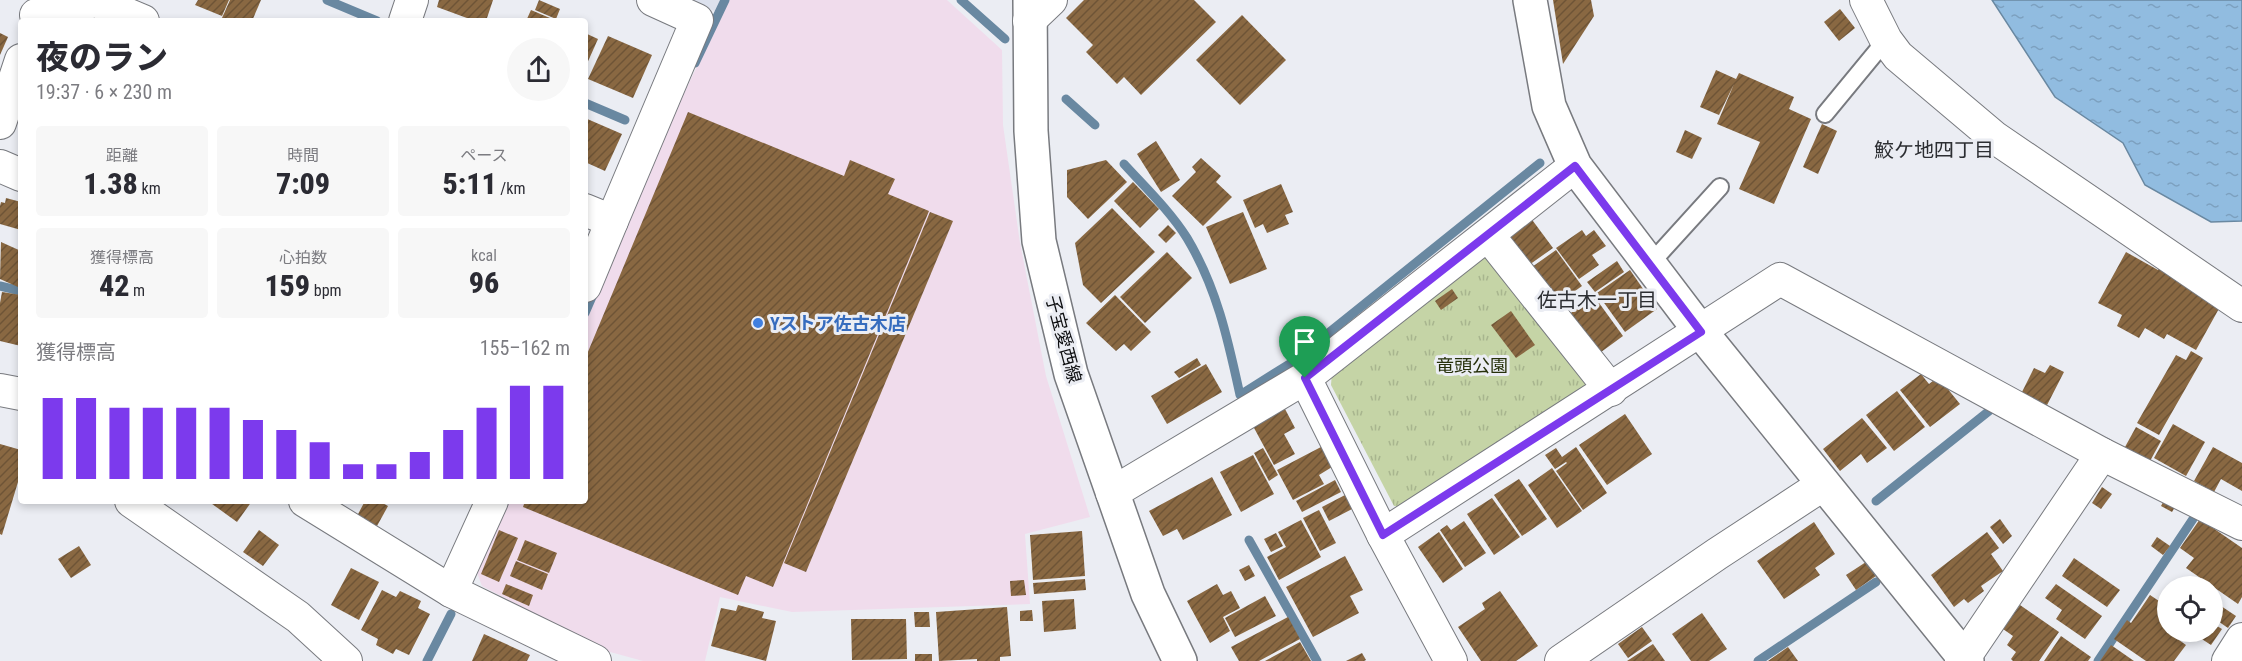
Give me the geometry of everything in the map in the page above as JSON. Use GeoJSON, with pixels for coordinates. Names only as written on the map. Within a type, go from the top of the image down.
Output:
{"type":"FeatureCollection","features":[{"type":"Feature","properties":{"kind":"street"},"geometry":{"type":"LineString","coordinates":[[406,18],[412,0]]}},
{"type":"Feature","properties":{"kind":"street"},"geometry":{"type":"LineString","coordinates":[[588,270],[598,215],[697,20],[653,0]]}},
{"type":"Feature","properties":{"kind":"street"},"geometry":{"type":"LineString","coordinates":[[1530,0],[1549,106],[1575,166],[1701,332],[1964,660],[2102,454]]}},
{"type":"Feature","properties":{"kind":"street"},"geometry":{"type":"LineString","coordinates":[[1866,0],[1886,40],[1898,56],[1994,137],[2242,306]]}},
{"type":"Feature","properties":{"kind":"street"},"geometry":{"type":"LineString","coordinates":[[35,12],[96,1],[136,18]]}},
{"type":"Feature","properties":{"kind":"street","name":"子宝愛西線"},"geometry":{"type":"LineString","coordinates":[[1037,7],[1031,131],[1039,241],[1071,374],[1148,594],[1180,661]]}},
{"type":"Feature","properties":{"kind":"street"},"geometry":{"type":"LineString","coordinates":[[0,123],[18,69]]}},
{"type":"Feature","properties":{"kind":"street"},"geometry":{"type":"LineString","coordinates":[[0,166],[18,174]]}},
{"type":"Feature","properties":{"kind":"street"},"geometry":{"type":"LineString","coordinates":[[1112,493],[1305,378],[1575,166]]}},
{"type":"Feature","properties":{"kind":"street"},"geometry":{"type":"LineString","coordinates":[[1488,234],[1611,390]]}},
{"type":"Feature","properties":{"kind":"street"},"geometry":{"type":"LineString","coordinates":[[1383,535],[1780,279],[2102,454],[2242,524]]}},
{"type":"Feature","properties":{"kind":"street"},"geometry":{"type":"LineString","coordinates":[[1305,378],[1383,535],[1451,661]]}},
{"type":"Feature","properties":{"kind":"street"},"geometry":{"type":"LineString","coordinates":[[0,390],[18,393]]}},
{"type":"Feature","properties":{"kind":"street"},"geometry":{"type":"LineString","coordinates":[[1561,661],[1824,484]]}},
{"type":"Feature","properties":{"kind":"street"},"geometry":{"type":"LineString","coordinates":[[135,504],[298,617],[346,661]]}},
{"type":"Feature","properties":{"kind":"street"},"geometry":{"type":"LineString","coordinates":[[310,504],[451,591],[595,661]]}},
{"type":"Feature","properties":{"kind":"street"},"geometry":{"type":"LineString","coordinates":[[451,591],[491,504]]}},
{"type":"Feature","properties":{"kind":"street"},"geometry":{"type":"LineString","coordinates":[[2228,661],[2242,639]]}},
{"type":"Feature","properties":{"kind":"lane"},"geometry":{"type":"LineString","coordinates":[[1825,114],[1886,40]]}},
{"type":"Feature","properties":{"kind":"lane"},"geometry":{"type":"LineString","coordinates":[[1650,264],[1720,187]]}},
{"type":"Feature","properties":{"kind":"shaded area"},"geometry":{"type":"Polygon","coordinates":[[[689,0],[725,0],[719,13],[689,0]]]}},
{"type":"Feature","properties":{"kind":"shaded area"},"geometry":{"type":"Polygon","coordinates":[[[729,0],[947,0],[1002,50],[1003,125],[1020,243],[1046,376],[1090,517],[1025,534],[1030,604],[792,612],[720,597],[705,661],[643,661],[603,650],[482,586],[476,570],[505,504],[588,504],[588,311],[674,114],[729,0]]]}},
{"type":"Feature","properties":{"kind":"green space","name":"竜頭公園"},"geometry":{"type":"Polygon","coordinates":[[[1485,249],[1594,382],[1408,508],[1394,506],[1331,385],[1332,372],[1485,249]]]}},
{"type":"Feature","properties":{"kind":"water"},"geometry":{"type":"Polygon","coordinates":[[[1992,0],[2242,0],[2242,221],[2211,222],[2145,185],[2123,143],[2055,97],[1992,0]]]}},
{"type":"Feature","properties":{"kind":"building"},"geometry":{"type":"Polygon","coordinates":[[[198,0],[229,0],[222,16],[195,5],[198,0]]]}},
{"type":"Feature","properties":{"kind":"building"},"geometry":{"type":"Polygon","coordinates":[[[230,0],[261,0],[253,18],[222,18],[230,0]]]}},
{"type":"Feature","properties":{"kind":"building"},"geometry":{"type":"Polygon","coordinates":[[[439,0],[493,0],[487,18],[467,18],[437,7],[439,0]]]}},
{"type":"Feature","properties":{"kind":"building"},"geometry":{"type":"Polygon","coordinates":[[[539,0],[560,9],[556,18],[535,10],[539,0]]]}},
{"type":"Feature","properties":{"kind":"building"},"geometry":{"type":"Polygon","coordinates":[[[1084,0],[1194,0],[1216,22],[1141,95],[1124,77],[1117,84],[1086,52],[1093,45],[1066,18],[1084,0]]]}},
{"type":"Feature","properties":{"kind":"building"},"geometry":{"type":"Polygon","coordinates":[[[1553,0],[1591,0],[1594,16],[1563,64],[1553,0]]]}},
{"type":"Feature","properties":{"kind":"building"},"geometry":{"type":"Polygon","coordinates":[[[1840,9],[1855,28],[1839,41],[1824,22],[1840,9]]]}},
{"type":"Feature","properties":{"kind":"building"},"geometry":{"type":"Polygon","coordinates":[[[531,10],[550,18],[527,18],[531,10]]]}},
{"type":"Feature","properties":{"kind":"building"},"geometry":{"type":"Polygon","coordinates":[[[1242,15],[1286,60],[1240,105],[1196,60],[1242,15]]]}},
{"type":"Feature","properties":{"kind":"building"},"geometry":{"type":"Polygon","coordinates":[[[0,33],[8,37],[0,55],[0,33]]]}},
{"type":"Feature","properties":{"kind":"building"},"geometry":{"type":"Polygon","coordinates":[[[588,34],[598,39],[588,61],[588,34]]]}},
{"type":"Feature","properties":{"kind":"building"},"geometry":{"type":"Polygon","coordinates":[[[608,36],[652,55],[633,98],[588,79],[608,36]]]}},
{"type":"Feature","properties":{"kind":"building"},"geometry":{"type":"Polygon","coordinates":[[[1716,70],[1736,79],[1739,73],[1794,97],[1789,109],[1811,119],[1774,204],[1739,189],[1760,142],[1717,124],[1734,84],[1719,115],[1700,107],[1716,70]]]}},
{"type":"Feature","properties":{"kind":"building"},"geometry":{"type":"Polygon","coordinates":[[[688,112],[844,176],[850,160],[895,179],[888,194],[929,211],[773,587],[746,576],[738,595],[523,507],[524,504],[588,504],[588,352],[688,112]]]}},
{"type":"Feature","properties":{"kind":"building"},"geometry":{"type":"Polygon","coordinates":[[[588,119],[622,134],[605,171],[588,163],[588,119]]]}},
{"type":"Feature","properties":{"kind":"building"},"geometry":{"type":"Polygon","coordinates":[[[1822,124],[1837,131],[1818,174],[1803,167],[1822,124]]]}},
{"type":"Feature","properties":{"kind":"building"},"geometry":{"type":"Polygon","coordinates":[[[1685,130],[1702,138],[1692,159],[1676,152],[1685,130]]]}},
{"type":"Feature","properties":{"kind":"building"},"geometry":{"type":"Polygon","coordinates":[[[1156,141],[1180,180],[1161,192],[1137,154],[1156,141]]]}},
{"type":"Feature","properties":{"kind":"building"},"geometry":{"type":"Polygon","coordinates":[[[1201,158],[1221,176],[1216,182],[1232,197],[1203,226],[1172,196],[1196,172],[1192,167],[1201,158]]]}},
{"type":"Feature","properties":{"kind":"building"},"geometry":{"type":"Polygon","coordinates":[[[1106,160],[1127,182],[1088,219],[1067,197],[1067,170],[1106,160]]]}},
{"type":"Feature","properties":{"kind":"building"},"geometry":{"type":"Polygon","coordinates":[[[1133,182],[1159,209],[1140,228],[1114,201],[1133,182]]]}},
{"type":"Feature","properties":{"kind":"building"},"geometry":{"type":"Polygon","coordinates":[[[1281,184],[1293,212],[1285,215],[1289,224],[1267,233],[1263,224],[1255,228],[1243,200],[1281,184]]]}},
{"type":"Feature","properties":{"kind":"building"},"geometry":{"type":"Polygon","coordinates":[[[6,198],[18,201],[18,229],[0,224],[0,206],[1,202],[5,203],[6,198]]]}},
{"type":"Feature","properties":{"kind":"building"},"geometry":{"type":"Polygon","coordinates":[[[1112,208],[1155,252],[1101,303],[1083,285],[1075,243],[1112,208]]]}},
{"type":"Feature","properties":{"kind":"building"},"geometry":{"type":"Polygon","coordinates":[[[930,212],[953,221],[806,572],[784,563],[930,212]]]}},
{"type":"Feature","properties":{"kind":"building"},"geometry":{"type":"Polygon","coordinates":[[[1243,212],[1267,269],[1230,284],[1206,227],[1243,212]]]}},
{"type":"Feature","properties":{"kind":"building"},"geometry":{"type":"Polygon","coordinates":[[[1530,217],[1553,248],[1529,265],[1507,234],[1530,217]]]}},
{"type":"Feature","properties":{"kind":"building"},"geometry":{"type":"Polygon","coordinates":[[[1168,225],[1176,233],[1166,243],[1158,235],[1168,225]]]}},
{"type":"Feature","properties":{"kind":"building"},"geometry":{"type":"Polygon","coordinates":[[[1582,230],[1586,236],[1594,230],[1606,246],[1592,255],[1599,265],[1579,279],[1556,248],[1582,230]]]}},
{"type":"Feature","properties":{"kind":"building"},"geometry":{"type":"Polygon","coordinates":[[[1,242],[18,250],[18,287],[0,279],[1,242]]]}},
{"type":"Feature","properties":{"kind":"building"},"geometry":{"type":"Polygon","coordinates":[[[1556,250],[1582,286],[1554,306],[1532,267],[1556,250]]]}},
{"type":"Feature","properties":{"kind":"building"},"geometry":{"type":"Polygon","coordinates":[[[1167,252],[1192,278],[1145,323],[1120,297],[1167,252]]]}},
{"type":"Feature","properties":{"kind":"building"},"geometry":{"type":"Polygon","coordinates":[[[2126,252],[2158,270],[2161,264],[2221,305],[2196,350],[2167,334],[2164,339],[2145,328],[2139,338],[2117,326],[2122,315],[2098,303],[2126,252]]]}},
{"type":"Feature","properties":{"kind":"building"},"geometry":{"type":"Polygon","coordinates":[[[1617,261],[1624,272],[1595,292],[1587,282],[1617,261]]]}},
{"type":"Feature","properties":{"kind":"building"},"geometry":{"type":"Polygon","coordinates":[[[1630,270],[1657,309],[1625,332],[1597,293],[1630,270]]]}},
{"type":"Feature","properties":{"kind":"building"},"geometry":{"type":"Polygon","coordinates":[[[1452,289],[1458,298],[1441,310],[1435,301],[1452,289]]]}},
{"type":"Feature","properties":{"kind":"building"},"geometry":{"type":"Polygon","coordinates":[[[2,292],[18,295],[18,345],[0,341],[2,292]]]}},
{"type":"Feature","properties":{"kind":"building"},"geometry":{"type":"Polygon","coordinates":[[[1115,295],[1151,332],[1131,351],[1124,344],[1116,351],[1086,323],[1115,295]]]}},
{"type":"Feature","properties":{"kind":"building"},"geometry":{"type":"Polygon","coordinates":[[[1594,296],[1623,336],[1597,355],[1568,315],[1594,296]]]}},
{"type":"Feature","properties":{"kind":"building"},"geometry":{"type":"Polygon","coordinates":[[[1511,311],[1535,345],[1516,358],[1491,325],[1511,311]]]}},
{"type":"Feature","properties":{"kind":"building"},"geometry":{"type":"Polygon","coordinates":[[[2191,351],[2203,358],[2159,435],[2137,423],[2176,355],[2186,360],[2191,351]]]}},
{"type":"Feature","properties":{"kind":"building"},"geometry":{"type":"Polygon","coordinates":[[[1197,358],[1201,365],[1179,378],[1174,372],[1197,358]]]}},
{"type":"Feature","properties":{"kind":"building"},"geometry":{"type":"Polygon","coordinates":[[[1206,364],[1222,392],[1167,424],[1151,396],[1206,364]]]}},
{"type":"Feature","properties":{"kind":"building"},"geometry":{"type":"Polygon","coordinates":[[[2050,365],[2064,372],[2045,409],[2020,396],[2034,368],[2045,373],[2050,365]]]}},
{"type":"Feature","properties":{"kind":"building"},"geometry":{"type":"Polygon","coordinates":[[[1921,374],[1929,384],[1938,377],[1960,404],[1930,427],[1900,390],[1921,374]]]}},
{"type":"Feature","properties":{"kind":"building"},"geometry":{"type":"Polygon","coordinates":[[[1897,391],[1925,427],[1894,451],[1866,415],[1897,391]]]}},
{"type":"Feature","properties":{"kind":"building"},"geometry":{"type":"Polygon","coordinates":[[[1285,409],[1295,428],[1284,434],[1295,454],[1274,465],[1253,426],[1285,409]]]}},
{"type":"Feature","properties":{"kind":"building"},"geometry":{"type":"Polygon","coordinates":[[[1625,414],[1652,454],[1607,485],[1579,445],[1625,414]]]}},
{"type":"Feature","properties":{"kind":"building"},"geometry":{"type":"Polygon","coordinates":[[[1862,418],[1887,448],[1867,463],[1861,454],[1840,471],[1823,449],[1862,418]]]}},
{"type":"Feature","properties":{"kind":"building"},"geometry":{"type":"Polygon","coordinates":[[[2173,424],[2205,442],[2186,476],[2154,458],[2173,424]]]}},
{"type":"Feature","properties":{"kind":"building"},"geometry":{"type":"Polygon","coordinates":[[[2136,427],[2161,441],[2150,461],[2125,447],[2136,427]]]}},
{"type":"Feature","properties":{"kind":"building"},"geometry":{"type":"Polygon","coordinates":[[[0,444],[18,449],[18,482],[2,535],[0,534],[0,444]]]}},
{"type":"Feature","properties":{"kind":"building"},"geometry":{"type":"Polygon","coordinates":[[[1321,447],[1332,467],[1319,475],[1324,484],[1293,500],[1277,470],[1321,447]]]}},
{"type":"Feature","properties":{"kind":"building"},"geometry":{"type":"Polygon","coordinates":[[[1576,447],[1607,493],[1583,510],[1556,471],[1567,463],[1555,469],[1545,455],[1556,448],[1562,457],[1576,447]]]}},
{"type":"Feature","properties":{"kind":"building"},"geometry":{"type":"Polygon","coordinates":[[[2213,447],[2242,463],[2242,491],[2221,479],[2214,492],[2194,481],[2213,447]]]}},
{"type":"Feature","properties":{"kind":"building"},"geometry":{"type":"Polygon","coordinates":[[[1263,448],[1278,475],[1269,481],[1254,453],[1263,448]]]}},
{"type":"Feature","properties":{"kind":"building"},"geometry":{"type":"Polygon","coordinates":[[[1253,455],[1274,494],[1241,512],[1220,472],[1253,455]]]}},
{"type":"Feature","properties":{"kind":"building"},"geometry":{"type":"Polygon","coordinates":[[[1552,468],[1582,511],[1557,528],[1528,485],[1552,468]]]}},
{"type":"Feature","properties":{"kind":"building"},"geometry":{"type":"Polygon","coordinates":[[[1212,477],[1232,515],[1183,540],[1177,529],[1163,536],[1149,511],[1212,477]]]}},
{"type":"Feature","properties":{"kind":"building"},"geometry":{"type":"Polygon","coordinates":[[[1519,479],[1547,519],[1522,536],[1494,495],[1519,479]]]}},
{"type":"Feature","properties":{"kind":"building"},"geometry":{"type":"Polygon","coordinates":[[[1335,480],[1341,492],[1302,512],[1296,501],[1335,480]]]}},
{"type":"Feature","properties":{"kind":"building"},"geometry":{"type":"Polygon","coordinates":[[[2102,487],[2112,494],[2101,509],[2092,503],[2102,487]]]}},
{"type":"Feature","properties":{"kind":"building"},"geometry":{"type":"Polygon","coordinates":[[[1347,494],[1354,508],[1329,521],[1322,507],[1347,494]]]}},
{"type":"Feature","properties":{"kind":"building"},"geometry":{"type":"Polygon","coordinates":[[[2167,495],[2178,502],[2172,512],[2161,506],[2167,495]]]}},
{"type":"Feature","properties":{"kind":"building"},"geometry":{"type":"Polygon","coordinates":[[[1492,498],[1520,537],[1494,555],[1467,514],[1492,498]]]}},
{"type":"Feature","properties":{"kind":"building"},"geometry":{"type":"Polygon","coordinates":[[[212,504],[250,504],[237,522],[212,504]]]}},
{"type":"Feature","properties":{"kind":"building"},"geometry":{"type":"Polygon","coordinates":[[[363,504],[388,506],[377,526],[357,516],[363,504]]]}},
{"type":"Feature","properties":{"kind":"building"},"geometry":{"type":"Polygon","coordinates":[[[1319,510],[1336,543],[1320,551],[1303,518],[1319,510]]]}},
{"type":"Feature","properties":{"kind":"building"},"geometry":{"type":"Polygon","coordinates":[[[2000,519],[2012,536],[2003,544],[1990,527],[2000,519]]]}},
{"type":"Feature","properties":{"kind":"building"},"geometry":{"type":"Polygon","coordinates":[[[2200,519],[2242,548],[2242,597],[2238,604],[2223,594],[2223,576],[2198,576],[2186,568],[2194,558],[2180,548],[2200,519]]]}},
{"type":"Feature","properties":{"kind":"building"},"geometry":{"type":"Polygon","coordinates":[[[1301,520],[1321,557],[1279,580],[1267,557],[1286,547],[1278,532],[1301,520]]]}},
{"type":"Feature","properties":{"kind":"building"},"geometry":{"type":"Polygon","coordinates":[[[1464,521],[1486,553],[1465,567],[1440,530],[1447,525],[1451,530],[1464,521]]]}},
{"type":"Feature","properties":{"kind":"building"},"geometry":{"type":"Polygon","coordinates":[[[1814,522],[1835,554],[1815,568],[1820,575],[1784,599],[1757,561],[1814,522]]]}},
{"type":"Feature","properties":{"kind":"building"},"geometry":{"type":"Polygon","coordinates":[[[259,530],[279,545],[263,566],[243,552],[259,530]]]}},
{"type":"Feature","properties":{"kind":"building"},"geometry":{"type":"Polygon","coordinates":[[[499,530],[518,538],[499,582],[481,574],[499,530]]]}},
{"type":"Feature","properties":{"kind":"building"},"geometry":{"type":"Polygon","coordinates":[[[1082,531],[1085,576],[1033,580],[1030,535],[1082,531]]]}},
{"type":"Feature","properties":{"kind":"building"},"geometry":{"type":"Polygon","coordinates":[[[1439,532],[1463,569],[1443,583],[1418,547],[1439,532]]]}},
{"type":"Feature","properties":{"kind":"building"},"geometry":{"type":"Polygon","coordinates":[[[1987,532],[1999,548],[1991,554],[2003,571],[1981,586],[1984,591],[1968,603],[1964,599],[1954,607],[1931,575],[1987,532]]]}},
{"type":"Feature","properties":{"kind":"building"},"geometry":{"type":"Polygon","coordinates":[[[1276,533],[1283,546],[1271,552],[1264,539],[1276,533]]]}},
{"type":"Feature","properties":{"kind":"building"},"geometry":{"type":"Polygon","coordinates":[[[2157,537],[2170,546],[2163,555],[2151,546],[2157,537]]]}},
{"type":"Feature","properties":{"kind":"building"},"geometry":{"type":"Polygon","coordinates":[[[525,540],[557,553],[549,573],[517,560],[525,540]]]}},
{"type":"Feature","properties":{"kind":"building"},"geometry":{"type":"Polygon","coordinates":[[[79,546],[91,565],[71,578],[58,559],[79,546]]]}},
{"type":"Feature","properties":{"kind":"building"},"geometry":{"type":"Polygon","coordinates":[[[1345,556],[1363,590],[1350,596],[1359,613],[1313,637],[1286,587],[1345,556]]]}},
{"type":"Feature","properties":{"kind":"building"},"geometry":{"type":"Polygon","coordinates":[[[2074,558],[2120,590],[2107,607],[2062,576],[2074,558]]]}},
{"type":"Feature","properties":{"kind":"building"},"geometry":{"type":"Polygon","coordinates":[[[516,561],[548,574],[542,590],[510,576],[516,561]]]}},
{"type":"Feature","properties":{"kind":"building"},"geometry":{"type":"Polygon","coordinates":[[[1866,562],[1876,576],[1856,590],[1846,575],[1866,562]]]}},
{"type":"Feature","properties":{"kind":"building"},"geometry":{"type":"Polygon","coordinates":[[[1249,565],[1255,576],[1245,581],[1239,570],[1249,565]]]}},
{"type":"Feature","properties":{"kind":"building"},"geometry":{"type":"Polygon","coordinates":[[[351,568],[379,582],[359,620],[331,605],[351,568]]]}},
{"type":"Feature","properties":{"kind":"building"},"geometry":{"type":"Polygon","coordinates":[[[1085,579],[1086,590],[1034,594],[1033,583],[1085,579]]]}},
{"type":"Feature","properties":{"kind":"building"},"geometry":{"type":"Polygon","coordinates":[[[1024,580],[1026,595],[1011,596],[1010,581],[1024,580]]]}},
{"type":"Feature","properties":{"kind":"building"},"geometry":{"type":"Polygon","coordinates":[[[506,584],[533,595],[529,606],[502,594],[506,584]]]}},
{"type":"Feature","properties":{"kind":"building"},"geometry":{"type":"Polygon","coordinates":[[[1217,584],[1223,595],[1231,591],[1240,608],[1223,617],[1230,631],[1210,643],[1187,601],[1217,584]]]}},
{"type":"Feature","properties":{"kind":"building"},"geometry":{"type":"Polygon","coordinates":[[[2056,584],[2102,616],[2085,639],[2056,619],[2062,610],[2045,598],[2056,584]]]}},
{"type":"Feature","properties":{"kind":"building"},"geometry":{"type":"Polygon","coordinates":[[[382,590],[396,597],[400,591],[421,601],[418,608],[430,614],[409,655],[396,649],[393,654],[376,645],[378,639],[361,630],[382,590]]]}},
{"type":"Feature","properties":{"kind":"building"},"geometry":{"type":"Polygon","coordinates":[[[1500,591],[1538,646],[1516,661],[1481,661],[1458,627],[1485,609],[1482,603],[1500,591]]]}},
{"type":"Feature","properties":{"kind":"building"},"geometry":{"type":"Polygon","coordinates":[[[2150,595],[2157,600],[2157,642],[2182,642],[2186,645],[2174,661],[2146,661],[2114,639],[2127,620],[2131,623],[2150,595]]]}},
{"type":"Feature","properties":{"kind":"building"},"geometry":{"type":"Polygon","coordinates":[[[1265,596],[1276,616],[1235,637],[1225,618],[1265,596]]]}},
{"type":"Feature","properties":{"kind":"building"},"geometry":{"type":"Polygon","coordinates":[[[1074,599],[1076,629],[1044,632],[1042,601],[1074,599]]]}},
{"type":"Feature","properties":{"kind":"building"},"geometry":{"type":"Polygon","coordinates":[[[738,605],[764,612],[762,618],[776,621],[766,661],[711,646],[721,608],[736,611],[738,605]]]}},
{"type":"Feature","properties":{"kind":"building"},"geometry":{"type":"Polygon","coordinates":[[[2020,605],[2059,632],[2039,661],[2013,661],[2011,659],[2016,652],[2007,645],[2013,636],[2003,629],[2020,605]]]}},
{"type":"Feature","properties":{"kind":"building"},"geometry":{"type":"Polygon","coordinates":[[[1007,607],[1011,656],[1000,657],[1000,661],[977,661],[977,659],[939,661],[936,612],[1007,607]]]}},
{"type":"Feature","properties":{"kind":"building"},"geometry":{"type":"Polygon","coordinates":[[[2223,607],[2236,616],[2228,628],[2223,625],[2223,607]]]}},
{"type":"Feature","properties":{"kind":"building"},"geometry":{"type":"Polygon","coordinates":[[[1032,610],[1033,621],[1020,621],[1020,611],[1032,610]]]}},
{"type":"Feature","properties":{"kind":"building"},"geometry":{"type":"Polygon","coordinates":[[[914,612],[929,612],[930,627],[915,627],[914,612]]]}},
{"type":"Feature","properties":{"kind":"building"},"geometry":{"type":"Polygon","coordinates":[[[1702,613],[1727,649],[1709,661],[1691,661],[1672,634],[1702,613]]]}},
{"type":"Feature","properties":{"kind":"building"},"geometry":{"type":"Polygon","coordinates":[[[1288,617],[1300,639],[1259,661],[1239,661],[1231,647],[1288,617]]]}},
{"type":"Feature","properties":{"kind":"building"},"geometry":{"type":"Polygon","coordinates":[[[851,619],[906,619],[907,659],[852,660],[851,619]]]}},
{"type":"Feature","properties":{"kind":"building"},"geometry":{"type":"Polygon","coordinates":[[[1642,627],[1652,641],[1628,658],[1618,644],[1642,627]]]}},
{"type":"Feature","properties":{"kind":"building"},"geometry":{"type":"Polygon","coordinates":[[[484,634],[530,655],[527,661],[472,661],[484,634]]]}},
{"type":"Feature","properties":{"kind":"building"},"geometry":{"type":"Polygon","coordinates":[[[2061,636],[2091,657],[2088,661],[2044,661],[2061,636]]]}},
{"type":"Feature","properties":{"kind":"building"},"geometry":{"type":"Polygon","coordinates":[[[1300,642],[1311,661],[1265,661],[1300,642]]]}},
{"type":"Feature","properties":{"kind":"building"},"geometry":{"type":"Polygon","coordinates":[[[1653,644],[1665,661],[1627,661],[1653,644]]]}},
{"type":"Feature","properties":{"kind":"building"},"geometry":{"type":"Polygon","coordinates":[[[2111,645],[2134,661],[2100,661],[2111,645]]]}},
{"type":"Feature","properties":{"kind":"building"},"geometry":{"type":"Polygon","coordinates":[[[1788,647],[1798,661],[1768,661],[1788,647]]]}},
{"type":"Feature","properties":{"kind":"building"},"geometry":{"type":"Polygon","coordinates":[[[1362,653],[1366,660],[1346,661],[1362,653]]]}},
{"type":"Feature","properties":{"kind":"building"},"geometry":{"type":"Polygon","coordinates":[[[915,654],[932,654],[932,661],[915,661],[915,654]]]}},
{"type":"Feature","properties":{"kind":"waterway"},"geometry":{"type":"LineString","coordinates":[[327,0],[370,18]]}},
{"type":"Feature","properties":{"kind":"waterway"},"geometry":{"type":"LineString","coordinates":[[695,63],[725,0]]}},
{"type":"Feature","properties":{"kind":"waterway"},"geometry":{"type":"LineString","coordinates":[[961,0],[1005,39]]}},
{"type":"Feature","properties":{"kind":"waterway"},"geometry":{"type":"LineString","coordinates":[[1066,99],[1095,125]]}},
{"type":"Feature","properties":{"kind":"waterway"},"geometry":{"type":"LineString","coordinates":[[588,104],[625,120]]}},
{"type":"Feature","properties":{"kind":"waterway"},"geometry":{"type":"LineString","coordinates":[[1124,164],[1173,218],[1197,257],[1214,295],[1240,395],[1291,363],[1540,163]]}},
{"type":"Feature","properties":{"kind":"waterway"},"geometry":{"type":"LineString","coordinates":[[0,286],[18,290]]}},
{"type":"Feature","properties":{"kind":"waterway"},"geometry":{"type":"LineString","coordinates":[[588,306],[595,290]]}},
{"type":"Feature","properties":{"kind":"waterway"},"geometry":{"type":"LineString","coordinates":[[1876,501],[1989,411]]}},
{"type":"Feature","properties":{"kind":"waterway"},"geometry":{"type":"LineString","coordinates":[[2098,661],[2193,519]]}},
{"type":"Feature","properties":{"kind":"waterway"},"geometry":{"type":"LineString","coordinates":[[1249,540],[1317,661]]}},
{"type":"Feature","properties":{"kind":"waterway"},"geometry":{"type":"LineString","coordinates":[[1758,661],[1876,582]]}},
{"type":"Feature","properties":{"kind":"waterway"},"geometry":{"type":"LineString","coordinates":[[427,661],[451,614]]}},
{"type":"Feature","properties":{"kind":"place","name":"Yストア佐古木店"},"geometry":{"type":"Point","coordinates":[758,323]}},
{"type":"Feature","properties":{"kind":"district","name":"鮫ケ地四丁目"},"geometry":{"type":"Point","coordinates":[1934,150]}},
{"type":"Feature","properties":{"kind":"district","name":"佐古木一丁目"},"geometry":{"type":"Point","coordinates":[1597,300]}},
{"type":"Feature","properties":{"kind":"route"},"geometry":{"type":"LineString","coordinates":[[1575,166],[1701,332],[1383,535],[1305,378],[1575,166]]}}]}
